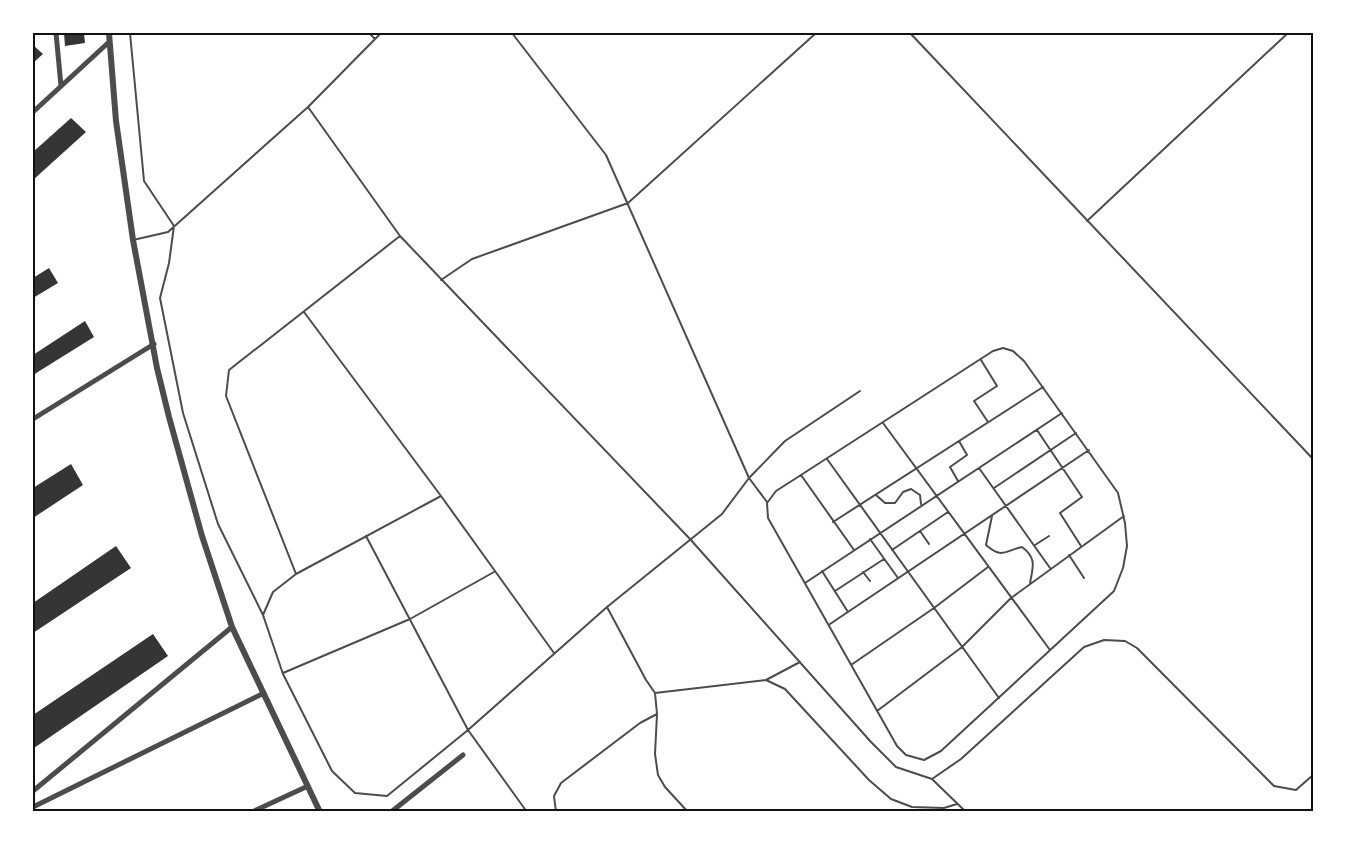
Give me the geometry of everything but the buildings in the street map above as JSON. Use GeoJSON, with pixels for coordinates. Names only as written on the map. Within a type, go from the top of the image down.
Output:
{"type":"FeatureCollection","features":[{"type":"Feature","properties":{"kind":"street"},"geometry":{"type":"LineString","coordinates":[[56,33],[61,86]]}},
{"type":"Feature","properties":{"kind":"street"},"geometry":{"type":"LineString","coordinates":[[109,33],[116,121],[133,240],[169,417],[199,525],[232,627],[320,812]]}},
{"type":"Feature","properties":{"kind":"street"},"geometry":{"type":"LineString","coordinates":[[33,112],[109,42]]}},
{"type":"Feature","properties":{"kind":"street"},"geometry":{"type":"LineString","coordinates":[[33,419],[154,344]]}},
{"type":"Feature","properties":{"kind":"street"},"geometry":{"type":"LineString","coordinates":[[33,791],[232,627]]}},
{"type":"Feature","properties":{"kind":"street"},"geometry":{"type":"LineString","coordinates":[[33,807],[264,693]]}},
{"type":"Feature","properties":{"kind":"street"},"geometry":{"type":"LineString","coordinates":[[391,812],[463,755]]}},
{"type":"Feature","properties":{"kind":"street"},"geometry":{"type":"LineString","coordinates":[[252,812],[308,786]]}},
{"type":"Feature","properties":{"kind":"lane"},"geometry":{"type":"LineString","coordinates":[[130,33],[144,181],[174,226],[169,263],[160,298],[183,413],[218,524],[263,615],[283,674],[332,771],[355,794],[387,796],[468,730],[607,607],[722,514],[749,478],[785,441],[860,391]]}},
{"type":"Feature","properties":{"kind":"lane"},"geometry":{"type":"LineString","coordinates":[[369,33],[375,39]]}},
{"type":"Feature","properties":{"kind":"lane"},"geometry":{"type":"LineString","coordinates":[[133,240],[168,232],[308,107],[381,33]]}},
{"type":"Feature","properties":{"kind":"lane"},"geometry":{"type":"LineString","coordinates":[[512,33],[606,155],[749,478],[767,502],[768,518],[897,746],[906,755],[924,760],[940,751],[1114,591],[1123,568],[1127,546],[1124,516],[1118,493],[1024,361],[1013,351],[1003,348],[993,351],[776,491],[767,502]]}},
{"type":"Feature","properties":{"kind":"lane"},"geometry":{"type":"LineString","coordinates":[[441,280],[472,259],[628,203],[816,33]]}},
{"type":"Feature","properties":{"kind":"lane"},"geometry":{"type":"LineString","coordinates":[[910,33],[1313,459]]}},
{"type":"Feature","properties":{"kind":"lane"},"geometry":{"type":"LineString","coordinates":[[1087,221],[1288,33]]}},
{"type":"Feature","properties":{"kind":"lane"},"geometry":{"type":"LineString","coordinates":[[308,107],[400,236],[441,280],[690,539],[896,767],[932,779],[966,812]]}},
{"type":"Feature","properties":{"kind":"lane"},"geometry":{"type":"LineString","coordinates":[[296,574],[225,396],[229,370],[400,236]]}},
{"type":"Feature","properties":{"kind":"lane"},"geometry":{"type":"LineString","coordinates":[[304,312],[554,653]]}},
{"type":"Feature","properties":{"kind":"lane"},"geometry":{"type":"LineString","coordinates":[[980,360],[997,386],[974,401],[988,422]]}},
{"type":"Feature","properties":{"kind":"lane"},"geometry":{"type":"LineString","coordinates":[[833,522],[1043,387]]}},
{"type":"Feature","properties":{"kind":"lane"},"geometry":{"type":"LineString","coordinates":[[805,583],[1062,413]]}},
{"type":"Feature","properties":{"kind":"lane"},"geometry":{"type":"LineString","coordinates":[[882,422],[1050,650]]}},
{"type":"Feature","properties":{"kind":"lane"},"geometry":{"type":"LineString","coordinates":[[1037,430],[1082,497],[1060,513],[1081,546]]}},
{"type":"Feature","properties":{"kind":"lane"},"geometry":{"type":"LineString","coordinates":[[994,488],[1076,433]]}},
{"type":"Feature","properties":{"kind":"lane"},"geometry":{"type":"LineString","coordinates":[[958,481],[950,467],[967,455],[959,441]]}},
{"type":"Feature","properties":{"kind":"lane"},"geometry":{"type":"LineString","coordinates":[[829,625],[1089,450]]}},
{"type":"Feature","properties":{"kind":"lane"},"geometry":{"type":"LineString","coordinates":[[827,459],[999,698]]}},
{"type":"Feature","properties":{"kind":"lane"},"geometry":{"type":"LineString","coordinates":[[979,468],[1051,568]]}},
{"type":"Feature","properties":{"kind":"lane"},"geometry":{"type":"LineString","coordinates":[[801,475],[854,550]]}},
{"type":"Feature","properties":{"kind":"lane"},"geometry":{"type":"LineString","coordinates":[[876,495],[885,503],[895,503],[903,492],[911,489],[920,495],[921,505]]}},
{"type":"Feature","properties":{"kind":"lane"},"geometry":{"type":"LineString","coordinates":[[263,615],[273,592],[296,574],[441,496]]}},
{"type":"Feature","properties":{"kind":"lane"},"geometry":{"type":"LineString","coordinates":[[892,550],[948,512]]}},
{"type":"Feature","properties":{"kind":"lane"},"geometry":{"type":"LineString","coordinates":[[992,516],[986,545],[995,553],[1003,554],[1022,547],[1030,553],[1033,564],[1030,583]]}},
{"type":"Feature","properties":{"kind":"lane"},"geometry":{"type":"LineString","coordinates":[[877,711],[962,647],[1011,598],[1030,583],[1124,516]]}},
{"type":"Feature","properties":{"kind":"lane"},"geometry":{"type":"LineString","coordinates":[[920,531],[929,544]]}},
{"type":"Feature","properties":{"kind":"lane"},"geometry":{"type":"LineString","coordinates":[[366,536],[468,730],[527,812]]}},
{"type":"Feature","properties":{"kind":"lane"},"geometry":{"type":"LineString","coordinates":[[1035,545],[1049,536]]}},
{"type":"Feature","properties":{"kind":"lane"},"geometry":{"type":"LineString","coordinates":[[870,539],[898,578]]}},
{"type":"Feature","properties":{"kind":"lane"},"geometry":{"type":"LineString","coordinates":[[1069,555],[1084,578]]}},
{"type":"Feature","properties":{"kind":"lane"},"geometry":{"type":"LineString","coordinates":[[835,591],[884,559]]}},
{"type":"Feature","properties":{"kind":"lane"},"geometry":{"type":"LineString","coordinates":[[851,665],[934,608],[988,567]]}},
{"type":"Feature","properties":{"kind":"lane"},"geometry":{"type":"LineString","coordinates":[[822,571],[848,612]]}},
{"type":"Feature","properties":{"kind":"lane"},"geometry":{"type":"LineString","coordinates":[[283,674],[410,619],[494,572]]}},
{"type":"Feature","properties":{"kind":"lane"},"geometry":{"type":"LineString","coordinates":[[863,572],[870,581]]}},
{"type":"Feature","properties":{"kind":"lane"},"geometry":{"type":"LineString","coordinates":[[607,607],[646,681],[655,693],[657,714],[655,754],[658,774],[665,787],[688,812]]}},
{"type":"Feature","properties":{"kind":"lane"},"geometry":{"type":"LineString","coordinates":[[932,779],[961,759],[1084,647],[1104,640],[1125,641],[1137,648],[1274,786],[1296,790],[1313,775]]}},
{"type":"Feature","properties":{"kind":"lane"},"geometry":{"type":"LineString","coordinates":[[655,693],[766,680],[800,662]]}},
{"type":"Feature","properties":{"kind":"lane"},"geometry":{"type":"LineString","coordinates":[[766,680],[785,689],[869,780],[891,799],[912,807],[944,808],[957,804]]}},
{"type":"Feature","properties":{"kind":"lane"},"geometry":{"type":"LineString","coordinates":[[556,812],[554,796],[561,783],[640,723],[657,714]]}}]}
